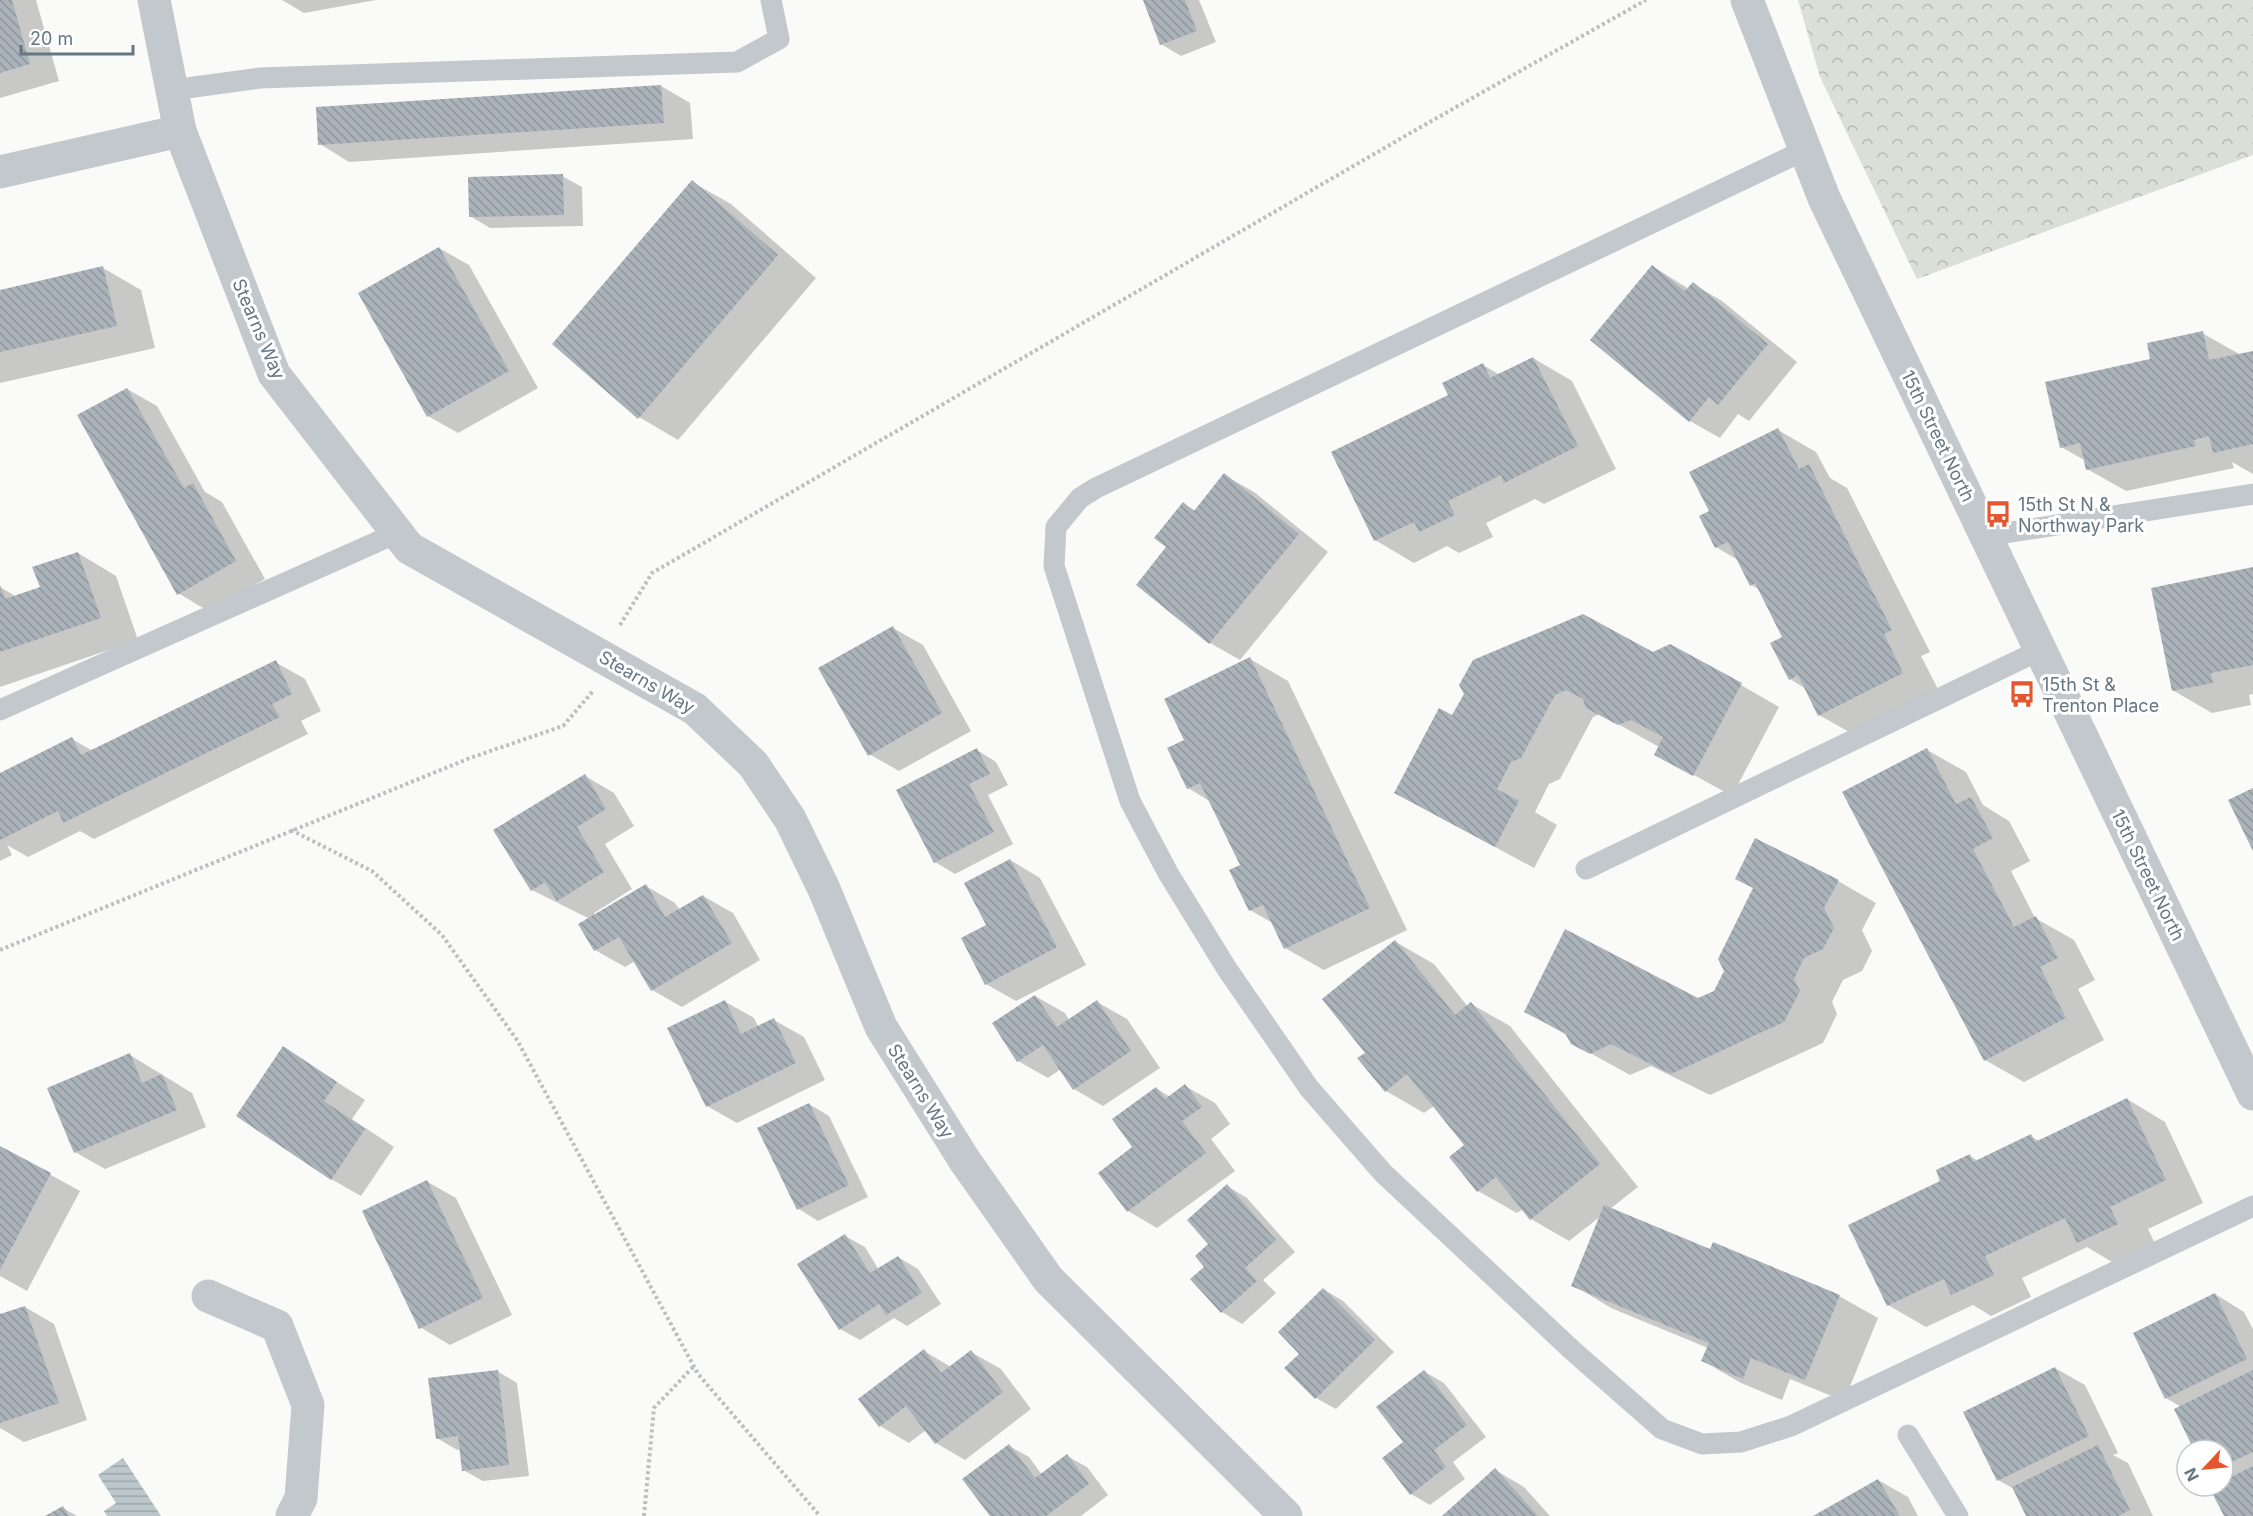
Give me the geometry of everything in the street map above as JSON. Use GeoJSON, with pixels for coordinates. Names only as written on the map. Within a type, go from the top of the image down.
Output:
{"type":"FeatureCollection","features":[{"type":"Feature","properties":{"kind":"street","name":"Stearns Way"},"geometry":{"type":"LineString","coordinates":[[154,0],[180,131],[274,374],[409,548],[695,709],[753,764],[790,819],[824,889],[881,1027],[965,1161],[1048,1279],[1286,1516]]}},
{"type":"Feature","properties":{"kind":"street","name":"15th Street North"},"geometry":{"type":"LineString","coordinates":[[1747,0],[1824,198],[2253,1094]]}},
{"type":"Feature","properties":{"kind":"street"},"geometry":{"type":"LineString","coordinates":[[0,172],[180,131]]}},
{"type":"Feature","properties":{"kind":"street"},"geometry":{"type":"LineString","coordinates":[[208,1296],[277,1326],[308,1405],[301,1498],[292,1516]]}},
{"type":"Feature","properties":{"kind":"lane"},"geometry":{"type":"LineString","coordinates":[[172,90],[260,78],[737,62],[779,39],[771,0]]}},
{"type":"Feature","properties":{"kind":"lane"},"geometry":{"type":"LineString","coordinates":[[1805,150],[1080,498],[1056,527],[1054,566],[1130,801],[1168,873],[1233,978],[1309,1088],[1383,1173],[1573,1351],[1662,1429],[1702,1444],[1741,1442],[1791,1426],[2253,1206]]}},
{"type":"Feature","properties":{"kind":"lane"},"geometry":{"type":"LineString","coordinates":[[1986,536],[2253,494]]}},
{"type":"Feature","properties":{"kind":"lane"},"geometry":{"type":"LineString","coordinates":[[0,710],[397,533]]}},
{"type":"Feature","properties":{"kind":"lane"},"geometry":{"type":"LineString","coordinates":[[1586,869],[2040,650]]}},
{"type":"Feature","properties":{"kind":"lane"},"geometry":{"type":"LineString","coordinates":[[1908,1435],[1958,1516]]}},
{"type":"Feature","properties":{"kind":"path"},"geometry":{"type":"LineString","coordinates":[[618,628],[652,573],[1412,132],[1646,0]]}},
{"type":"Feature","properties":{"kind":"path"},"geometry":{"type":"LineString","coordinates":[[0,950],[470,758],[563,726],[594,690]]}},
{"type":"Feature","properties":{"kind":"path"},"geometry":{"type":"LineString","coordinates":[[291,830],[372,871],[442,935],[517,1040],[694,1366],[820,1516]]}},
{"type":"Feature","properties":{"kind":"path"},"geometry":{"type":"LineString","coordinates":[[644,1516],[654,1408],[694,1366]]}},
{"type":"Feature","properties":{"kind":"green space"},"geometry":{"type":"Polygon","coordinates":[[[1798,0],[2253,0],[2253,155],[1917,279],[1820,77],[1798,0]]]}},
{"type":"Feature","properties":{"kind":"shaded area"},"geometry":{"type":"Polygon","coordinates":[[[123,1458],[161,1516],[107,1516],[104,1511],[116,1503],[98,1475],[123,1458]]]}},
{"type":"Feature","properties":{"kind":"building"},"geometry":{"type":"Polygon","coordinates":[[[0,0],[12,0],[30,64],[0,73],[0,0]]]}},
{"type":"Feature","properties":{"kind":"building"},"geometry":{"type":"Polygon","coordinates":[[[1143,0],[1185,0],[1197,31],[1160,45],[1143,0]]]}},
{"type":"Feature","properties":{"kind":"building"},"geometry":{"type":"Polygon","coordinates":[[[661,85],[664,123],[318,145],[316,107],[661,85]]]}},
{"type":"Feature","properties":{"kind":"building"},"geometry":{"type":"Polygon","coordinates":[[[563,174],[564,215],[469,217],[468,177],[563,174]]]}},
{"type":"Feature","properties":{"kind":"building"},"geometry":{"type":"Polygon","coordinates":[[[692,180],[778,255],[638,419],[552,344],[692,180]]]}},
{"type":"Feature","properties":{"kind":"building"},"geometry":{"type":"Polygon","coordinates":[[[439,247],[509,371],[427,417],[358,293],[439,247]]]}},
{"type":"Feature","properties":{"kind":"building"},"geometry":{"type":"Polygon","coordinates":[[[1652,265],[1685,291],[1693,282],[1768,344],[1718,405],[1709,397],[1689,422],[1590,340],[1652,265]]]}},
{"type":"Feature","properties":{"kind":"building"},"geometry":{"type":"Polygon","coordinates":[[[103,266],[117,326],[0,352],[0,290],[103,266]]]}},
{"type":"Feature","properties":{"kind":"building"},"geometry":{"type":"Polygon","coordinates":[[[2203,331],[2209,360],[2253,351],[2253,444],[2213,453],[2209,436],[2194,440],[2196,446],[2086,470],[2080,443],[2060,448],[2045,382],[2150,359],[2147,343],[2203,331]]]}},
{"type":"Feature","properties":{"kind":"building"},"geometry":{"type":"Polygon","coordinates":[[[1533,357],[1578,446],[1504,483],[1501,475],[1448,501],[1455,515],[1419,532],[1414,522],[1374,541],[1331,452],[1448,395],[1442,383],[1483,363],[1490,378],[1533,357]]]}},
{"type":"Feature","properties":{"kind":"building"},"geometry":{"type":"Polygon","coordinates":[[[127,388],[184,488],[193,483],[236,561],[177,595],[77,415],[127,388]]]}},
{"type":"Feature","properties":{"kind":"building"},"geometry":{"type":"Polygon","coordinates":[[[1778,428],[1799,469],[1809,464],[1892,630],[1884,634],[1903,673],[1818,716],[1798,675],[1789,680],[1770,643],[1782,637],[1755,583],[1750,586],[1728,542],[1715,548],[1699,516],[1709,511],[1689,472],[1778,428]]]}},
{"type":"Feature","properties":{"kind":"building"},"geometry":{"type":"Polygon","coordinates":[[[1224,473],[1299,534],[1209,644],[1136,585],[1166,547],[1154,538],[1183,502],[1194,511],[1224,473]]]}},
{"type":"Feature","properties":{"kind":"building"},"geometry":{"type":"Polygon","coordinates":[[[78,552],[101,618],[0,652],[0,585],[5,599],[40,587],[32,567],[78,552]]]}},
{"type":"Feature","properties":{"kind":"building"},"geometry":{"type":"Polygon","coordinates":[[[2253,567],[2253,665],[2211,673],[2213,683],[2172,691],[2151,588],[2253,567]]]}},
{"type":"Feature","properties":{"kind":"building"},"geometry":{"type":"Polygon","coordinates":[[[1583,614],[1653,652],[1670,644],[1742,683],[1693,776],[1654,755],[1663,737],[1631,720],[1618,725],[1586,708],[1583,699],[1566,690],[1555,695],[1521,758],[1511,762],[1497,789],[1519,801],[1495,847],[1394,793],[1439,708],[1452,715],[1464,694],[1459,685],[1473,660],[1583,614]]]}},
{"type":"Feature","properties":{"kind":"building"},"geometry":{"type":"Polygon","coordinates":[[[893,626],[942,713],[868,756],[818,668],[893,626]]]}},
{"type":"Feature","properties":{"kind":"building"},"geometry":{"type":"Polygon","coordinates":[[[1250,657],[1370,908],[1284,949],[1263,905],[1249,911],[1229,870],[1240,865],[1200,783],[1187,789],[1167,748],[1184,740],[1164,699],[1250,657]]]}},
{"type":"Feature","properties":{"kind":"building"},"geometry":{"type":"Polygon","coordinates":[[[276,660],[292,694],[272,704],[280,717],[63,823],[58,811],[0,840],[0,773],[72,737],[81,755],[276,660]]]}},
{"type":"Feature","properties":{"kind":"building"},"geometry":{"type":"Polygon","coordinates":[[[977,748],[990,774],[969,784],[994,832],[934,863],[896,790],[977,748]]]}},
{"type":"Feature","properties":{"kind":"building"},"geometry":{"type":"Polygon","coordinates":[[[1927,748],[1956,804],[1971,797],[1993,838],[1973,849],[2014,927],[2036,916],[2058,958],[2040,967],[2066,1018],[1984,1061],[1842,792],[1927,748]]]}},
{"type":"Feature","properties":{"kind":"building"},"geometry":{"type":"Polygon","coordinates":[[[585,774],[606,809],[577,827],[604,872],[557,901],[545,882],[531,891],[493,830],[585,774]]]}},
{"type":"Feature","properties":{"kind":"building"},"geometry":{"type":"Polygon","coordinates":[[[2253,788],[2253,851],[2228,800],[2253,788]]]}},
{"type":"Feature","properties":{"kind":"building"},"geometry":{"type":"Polygon","coordinates":[[[1755,838],[1839,880],[1824,908],[1834,928],[1823,949],[1804,958],[1794,979],[1800,991],[1784,1022],[1671,1074],[1611,1044],[1590,1054],[1571,1044],[1565,1033],[1524,1012],[1565,929],[1698,998],[1714,991],[1724,971],[1718,959],[1753,888],[1735,879],[1755,838]]]}},
{"type":"Feature","properties":{"kind":"building"},"geometry":{"type":"Polygon","coordinates":[[[1010,859],[1057,947],[985,985],[961,938],[986,925],[964,883],[1010,859]]]}},
{"type":"Feature","properties":{"kind":"building"},"geometry":{"type":"Polygon","coordinates":[[[646,884],[665,917],[703,895],[732,943],[651,991],[619,937],[594,951],[578,924],[646,884]]]}},
{"type":"Feature","properties":{"kind":"building"},"geometry":{"type":"Polygon","coordinates":[[[1395,940],[1455,1015],[1471,1002],[1600,1164],[1530,1220],[1496,1177],[1477,1192],[1449,1157],[1464,1145],[1407,1074],[1385,1092],[1357,1058],[1365,1053],[1322,999],[1395,940]]]}},
{"type":"Feature","properties":{"kind":"building"},"geometry":{"type":"Polygon","coordinates":[[[1035,995],[1057,1027],[1097,1000],[1131,1051],[1073,1090],[1043,1045],[1017,1062],[992,1023],[1035,995]]]}},
{"type":"Feature","properties":{"kind":"building"},"geometry":{"type":"Polygon","coordinates":[[[725,1000],[741,1034],[774,1018],[796,1063],[706,1107],[667,1028],[725,1000]]]}},
{"type":"Feature","properties":{"kind":"building"},"geometry":{"type":"Polygon","coordinates":[[[283,1046],[337,1082],[324,1101],[365,1129],[331,1180],[236,1116],[283,1046]]]}},
{"type":"Feature","properties":{"kind":"building"},"geometry":{"type":"Polygon","coordinates":[[[130,1053],[142,1083],[162,1074],[177,1110],[74,1153],[47,1088],[130,1053]]]}},
{"type":"Feature","properties":{"kind":"building"},"geometry":{"type":"Polygon","coordinates":[[[1185,1084],[1202,1107],[1182,1121],[1206,1153],[1127,1212],[1098,1173],[1132,1147],[1112,1119],[1156,1087],[1165,1099],[1185,1084]]]}},
{"type":"Feature","properties":{"kind":"building"},"geometry":{"type":"Polygon","coordinates":[[[2127,1098],[2166,1180],[2110,1207],[2118,1224],[2077,1243],[2065,1218],[1985,1256],[1994,1275],[1951,1295],[1944,1279],[1887,1306],[1848,1225],[1940,1181],[1936,1170],[1970,1154],[1973,1162],[2031,1134],[2035,1142],[2127,1098]]]}},
{"type":"Feature","properties":{"kind":"building"},"geometry":{"type":"Polygon","coordinates":[[[809,1103],[849,1185],[797,1210],[757,1128],[809,1103]]]}},
{"type":"Feature","properties":{"kind":"building"},"geometry":{"type":"Polygon","coordinates":[[[0,1146],[51,1173],[0,1270],[0,1146]]]}},
{"type":"Feature","properties":{"kind":"building"},"geometry":{"type":"Polygon","coordinates":[[[427,1180],[483,1298],[419,1329],[362,1211],[427,1180]]]}},
{"type":"Feature","properties":{"kind":"building"},"geometry":{"type":"Polygon","coordinates":[[[1227,1184],[1276,1240],[1245,1268],[1257,1281],[1221,1313],[1190,1279],[1204,1267],[1195,1256],[1208,1244],[1187,1220],[1227,1184]]]}},
{"type":"Feature","properties":{"kind":"building"},"geometry":{"type":"Polygon","coordinates":[[[1604,1205],[1710,1249],[1713,1242],[1840,1295],[1805,1380],[1751,1358],[1743,1379],[1701,1361],[1709,1343],[1571,1286],[1604,1205]]]}},
{"type":"Feature","properties":{"kind":"building"},"geometry":{"type":"Polygon","coordinates":[[[845,1234],[870,1273],[898,1256],[922,1293],[886,1315],[879,1304],[839,1330],[797,1264],[845,1234]]]}},
{"type":"Feature","properties":{"kind":"building"},"geometry":{"type":"Polygon","coordinates":[[[1323,1288],[1375,1340],[1315,1399],[1284,1368],[1299,1354],[1278,1332],[1323,1288]]]}},
{"type":"Feature","properties":{"kind":"building"},"geometry":{"type":"Polygon","coordinates":[[[2215,1293],[2247,1359],[2165,1399],[2133,1333],[2215,1293]]]}},
{"type":"Feature","properties":{"kind":"building"},"geometry":{"type":"Polygon","coordinates":[[[25,1306],[59,1403],[0,1423],[0,1314],[25,1306]]]}},
{"type":"Feature","properties":{"kind":"building"},"geometry":{"type":"Polygon","coordinates":[[[924,1349],[941,1373],[971,1350],[1003,1392],[935,1444],[906,1406],[879,1427],[858,1399],[924,1349]]]}},
{"type":"Feature","properties":{"kind":"building"},"geometry":{"type":"Polygon","coordinates":[[[2055,1367],[2089,1436],[1997,1481],[1963,1412],[2055,1367]]]}},
{"type":"Feature","properties":{"kind":"building"},"geometry":{"type":"Polygon","coordinates":[[[498,1370],[509,1465],[462,1471],[458,1436],[436,1439],[428,1378],[498,1370]]]}},
{"type":"Feature","properties":{"kind":"building"},"geometry":{"type":"Polygon","coordinates":[[[1424,1370],[1467,1425],[1434,1450],[1446,1467],[1410,1495],[1382,1458],[1403,1442],[1376,1407],[1424,1370]]]}},
{"type":"Feature","properties":{"kind":"building"},"geometry":{"type":"Polygon","coordinates":[[[2253,1370],[2253,1452],[2235,1460],[2235,1438],[2188,1438],[2174,1409],[2253,1370]]]}},
{"type":"Feature","properties":{"kind":"building"},"geometry":{"type":"Polygon","coordinates":[[[1009,1444],[1035,1478],[1067,1454],[1089,1484],[1046,1516],[990,1516],[962,1479],[1009,1444]]]}},
{"type":"Feature","properties":{"kind":"building"},"geometry":{"type":"Polygon","coordinates":[[[2098,1445],[2130,1510],[2118,1516],[2026,1516],[2012,1487],[2098,1445]]]}},
{"type":"Feature","properties":{"kind":"building"},"geometry":{"type":"Polygon","coordinates":[[[2253,1466],[2253,1516],[2224,1516],[2215,1498],[2235,1498],[2235,1475],[2253,1466]]]}},
{"type":"Feature","properties":{"kind":"building"},"geometry":{"type":"Polygon","coordinates":[[[1495,1468],[1538,1516],[1442,1516],[1495,1468]]]}},
{"type":"Feature","properties":{"kind":"building"},"geometry":{"type":"Polygon","coordinates":[[[1878,1479],[1900,1516],[1813,1516],[1878,1479]]]}},
{"type":"Feature","properties":{"kind":"building"},"geometry":{"type":"Polygon","coordinates":[[[63,1506],[69,1516],[45,1516],[63,1506]]]}},
{"type":"Feature","properties":{"kind":"place","name":"15th St N & Northway Park"},"geometry":{"type":"Point","coordinates":[1998,514]}},
{"type":"Feature","properties":{"kind":"place","name":"15th St & Trenton Place"},"geometry":{"type":"Point","coordinates":[2022,694]}}]}
